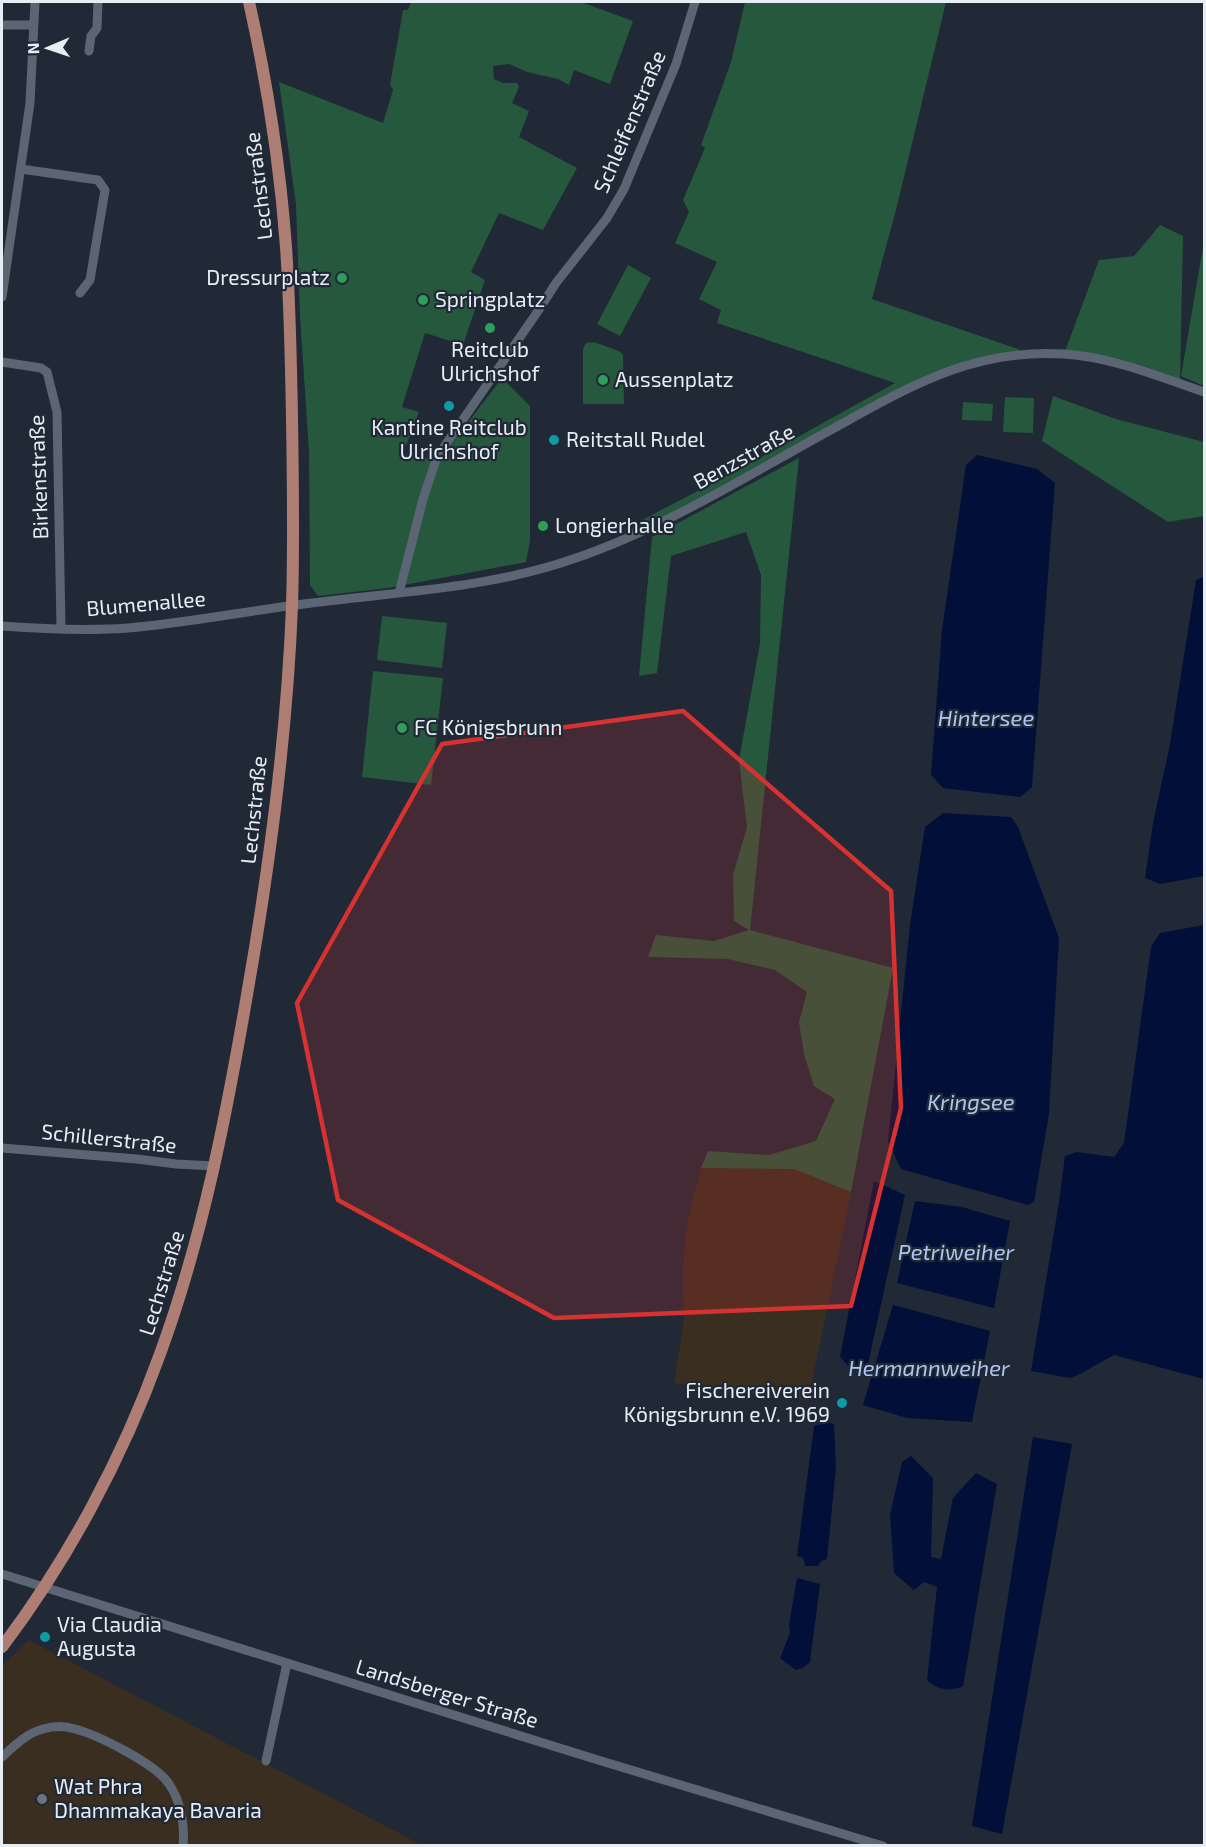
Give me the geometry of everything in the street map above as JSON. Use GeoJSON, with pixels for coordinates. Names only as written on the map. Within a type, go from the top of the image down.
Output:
{"type":"FeatureCollection","features":[{"type":"Feature","properties":{"kind":"main road","name":"Lechstraße"},"geometry":{"type":"LineString","coordinates":[[2,1647],[43,1587],[100,1490],[160,1356],[190,1259],[214,1166],[235,1068],[267,874],[289,662],[294,514],[286,249],[272,123],[249,2]]}},
{"type":"Feature","properties":{"kind":"street"},"geometry":{"type":"LineString","coordinates":[[2,297],[30,103],[34,2]]}},
{"type":"Feature","properties":{"kind":"street"},"geometry":{"type":"LineString","coordinates":[[89,51],[91,36],[97,28],[98,2]]}},
{"type":"Feature","properties":{"kind":"street","name":"Schleifenstraße"},"geometry":{"type":"LineString","coordinates":[[399,593],[423,499],[437,457],[556,283],[607,219],[624,189],[676,64],[695,2]]}},
{"type":"Feature","properties":{"kind":"street"},"geometry":{"type":"LineString","coordinates":[[2,25],[33,25]]}},
{"type":"Feature","properties":{"kind":"street"},"geometry":{"type":"LineString","coordinates":[[21,169],[99,180],[105,190],[90,280],[80,293]]}},
{"type":"Feature","properties":{"kind":"street","name":"Benzstraße"},"geometry":{"type":"LineString","coordinates":[[292,605],[494,579],[527,573],[573,559],[655,525],[911,386],[962,365],[1026,355],[1064,354],[1134,367],[1204,392]]}},
{"type":"Feature","properties":{"kind":"street","name":"Birkenstraße"},"geometry":{"type":"LineString","coordinates":[[2,362],[41,368],[47,372],[57,412],[61,627]]}},
{"type":"Feature","properties":{"kind":"street","name":"Blumenallee"},"geometry":{"type":"LineString","coordinates":[[2,626],[128,628],[292,605]]}},
{"type":"Feature","properties":{"kind":"street","name":"Schillerstraße"},"geometry":{"type":"LineString","coordinates":[[2,1148],[214,1166]]}},
{"type":"Feature","properties":{"kind":"street","name":"Landsberger Straße"},"geometry":{"type":"LineString","coordinates":[[2,1574],[580,1755],[883,1845]]}},
{"type":"Feature","properties":{"kind":"street"},"geometry":{"type":"LineString","coordinates":[[266,1761],[287,1663]]}},
{"type":"Feature","properties":{"kind":"street"},"geometry":{"type":"LineString","coordinates":[[2,1757],[24,1738],[42,1729],[58,1727],[86,1732],[155,1769],[169,1783],[182,1816],[183,1845]]}},
{"type":"Feature","properties":{"kind":"highlighted area"},"geometry":{"type":"Polygon","coordinates":[[[683,711],[891,891],[901,1108],[851,1306],[554,1318],[338,1200],[297,1003],[442,744],[683,711]]]}},
{"type":"Feature","properties":{"kind":"shaded area"},"geometry":{"type":"Polygon","coordinates":[[[701,1168],[794,1169],[851,1192],[808,1401],[674,1383],[684,1320],[683,1268],[687,1223],[701,1168]]]}},
{"type":"Feature","properties":{"kind":"shaded area"},"geometry":{"type":"Polygon","coordinates":[[[29,1640],[422,1845],[2,1846],[2,1666],[29,1640]]]}},
{"type":"Feature","properties":{"kind":"green space"},"geometry":{"type":"Polygon","coordinates":[[[411,2],[581,2],[633,21],[610,84],[574,70],[569,85],[558,79],[527,72],[509,64],[493,66],[494,79],[503,83],[517,83],[519,87],[512,103],[529,111],[519,137],[577,168],[543,230],[499,213],[471,272],[485,280],[463,345],[425,333],[402,407],[419,412],[402,456],[440,459],[502,378],[530,406],[530,541],[526,562],[388,588],[318,596],[310,585],[309,452],[300,316],[296,205],[279,82],[383,123],[393,90],[390,85],[403,10],[408,10],[411,2]]]}},
{"type":"Feature","properties":{"kind":"green space"},"geometry":{"type":"Polygon","coordinates":[[[745,2],[946,2],[872,299],[1018,349],[1026,355],[962,365],[631,536],[629,531],[644,519],[895,383],[717,323],[721,310],[699,299],[717,262],[675,243],[689,212],[683,200],[705,148],[701,145],[731,62],[745,2]]]}},
{"type":"Feature","properties":{"kind":"green space"},"geometry":{"type":"Polygon","coordinates":[[[1160,225],[1183,236],[1180,384],[1064,354],[1099,260],[1134,256],[1160,225]]]}},
{"type":"Feature","properties":{"kind":"green space"},"geometry":{"type":"Polygon","coordinates":[[[1204,241],[1204,386],[1181,376],[1204,241]]]}},
{"type":"Feature","properties":{"kind":"green space"},"geometry":{"type":"Polygon","coordinates":[[[628,265],[651,278],[620,336],[597,324],[628,265]]]}},
{"type":"Feature","properties":{"kind":"green space","name":"Aussenplatz"},"geometry":{"type":"Polygon","coordinates":[[[594,342],[619,351],[623,355],[624,404],[583,404],[583,349],[586,343],[594,342]]]}},
{"type":"Feature","properties":{"kind":"green space"},"geometry":{"type":"Polygon","coordinates":[[[1053,396],[1116,419],[1204,442],[1204,516],[1168,522],[1042,441],[1053,396]]]}},
{"type":"Feature","properties":{"kind":"green space"},"geometry":{"type":"Polygon","coordinates":[[[1005,397],[1034,398],[1033,433],[1003,432],[1005,397]]]}},
{"type":"Feature","properties":{"kind":"green space"},"geometry":{"type":"Polygon","coordinates":[[[963,402],[993,404],[992,421],[962,420],[963,402]]]}},
{"type":"Feature","properties":{"kind":"green space"},"geometry":{"type":"Polygon","coordinates":[[[799,458],[750,930],[893,968],[851,1192],[794,1169],[701,1168],[708,1151],[769,1155],[816,1141],[835,1099],[814,1086],[804,1054],[799,1022],[807,992],[775,970],[728,959],[648,957],[656,935],[714,941],[749,930],[734,921],[733,875],[747,827],[739,760],[760,643],[761,575],[746,532],[671,556],[657,673],[639,676],[652,537],[799,458]]]}},
{"type":"Feature","properties":{"kind":"green space"},"geometry":{"type":"Polygon","coordinates":[[[382,616],[447,623],[442,668],[377,660],[382,616]]]}},
{"type":"Feature","properties":{"kind":"green space","name":"FC Königsbrunn"},"geometry":{"type":"Polygon","coordinates":[[[373,671],[443,678],[431,785],[362,777],[373,671]]]}},
{"type":"Feature","properties":{"kind":"water","name":"Hintersee"},"geometry":{"type":"Polygon","coordinates":[[[977,455],[1037,469],[1055,483],[1032,787],[1020,797],[943,788],[931,775],[942,630],[966,465],[977,455]]]}},
{"type":"Feature","properties":{"kind":"water"},"geometry":{"type":"Polygon","coordinates":[[[1204,577],[1204,876],[1160,884],[1145,878],[1153,823],[1170,744],[1196,580],[1204,577]]]}},
{"type":"Feature","properties":{"kind":"water","name":"Kringsee"},"geometry":{"type":"Polygon","coordinates":[[[943,813],[1011,817],[1018,827],[1059,938],[1049,1114],[1034,1202],[1028,1205],[901,1169],[888,1141],[910,925],[925,827],[943,813]]]}},
{"type":"Feature","properties":{"kind":"water"},"geometry":{"type":"Polygon","coordinates":[[[1204,925],[1204,1379],[1114,1355],[1070,1378],[1031,1371],[1065,1156],[1077,1152],[1114,1157],[1124,1143],[1151,947],[1160,933],[1204,925]]]}},
{"type":"Feature","properties":{"kind":"water"},"geometry":{"type":"Polygon","coordinates":[[[874,1181],[905,1195],[867,1368],[851,1369],[840,1357],[874,1181]]]}},
{"type":"Feature","properties":{"kind":"water","name":"Petriweiher"},"geometry":{"type":"Polygon","coordinates":[[[915,1201],[962,1207],[1010,1221],[994,1308],[897,1283],[915,1201]]]}},
{"type":"Feature","properties":{"kind":"water","name":"Hermannweiher"},"geometry":{"type":"Polygon","coordinates":[[[893,1305],[990,1331],[972,1422],[907,1418],[863,1405],[893,1305]]]}},
{"type":"Feature","properties":{"kind":"water"},"geometry":{"type":"Polygon","coordinates":[[[827,1422],[834,1424],[836,1467],[827,1559],[821,1561],[818,1566],[805,1566],[803,1558],[797,1556],[814,1426],[827,1422]]]}},
{"type":"Feature","properties":{"kind":"water"},"geometry":{"type":"Polygon","coordinates":[[[1033,1437],[1072,1444],[1002,1834],[972,1826],[1033,1437]]]}},
{"type":"Feature","properties":{"kind":"water"},"geometry":{"type":"Polygon","coordinates":[[[911,1456],[933,1478],[931,1557],[941,1559],[953,1498],[976,1473],[997,1484],[963,1686],[953,1689],[939,1688],[927,1680],[937,1587],[924,1582],[914,1590],[894,1573],[890,1515],[902,1462],[911,1456]]]}},
{"type":"Feature","properties":{"kind":"water"},"geometry":{"type":"Polygon","coordinates":[[[797,1578],[820,1584],[810,1662],[796,1670],[780,1658],[790,1633],[789,1625],[797,1578]]]}},
{"type":"Feature","properties":{"kind":"place","name":"Dressurplatz"},"geometry":{"type":"Point","coordinates":[342,278]}},
{"type":"Feature","properties":{"kind":"place","name":"Springplatz"},"geometry":{"type":"Point","coordinates":[423,300]}},
{"type":"Feature","properties":{"kind":"place","name":"Reitclub Ulrichshof"},"geometry":{"type":"Point","coordinates":[490,328]}},
{"type":"Feature","properties":{"kind":"place","name":"Aussenplatz"},"geometry":{"type":"Point","coordinates":[603,380]}},
{"type":"Feature","properties":{"kind":"place","name":"Kantine Reitclub Ulrichshof"},"geometry":{"type":"Point","coordinates":[449,406]}},
{"type":"Feature","properties":{"kind":"place","name":"Reitstall Rudel"},"geometry":{"type":"Point","coordinates":[554,440]}},
{"type":"Feature","properties":{"kind":"place","name":"Longierhalle"},"geometry":{"type":"Point","coordinates":[543,526]}},
{"type":"Feature","properties":{"kind":"place","name":"FC Königsbrunn"},"geometry":{"type":"Point","coordinates":[402,728]}},
{"type":"Feature","properties":{"kind":"place","name":"Fischereiverein Königsbrunn e.V. 1969"},"geometry":{"type":"Point","coordinates":[842,1403]}},
{"type":"Feature","properties":{"kind":"place","name":"Via Claudia Augusta"},"geometry":{"type":"Point","coordinates":[45,1637]}},
{"type":"Feature","properties":{"kind":"place","name":"Wat Phra Dhammakaya Bavaria"},"geometry":{"type":"Point","coordinates":[42,1799]}}]}
